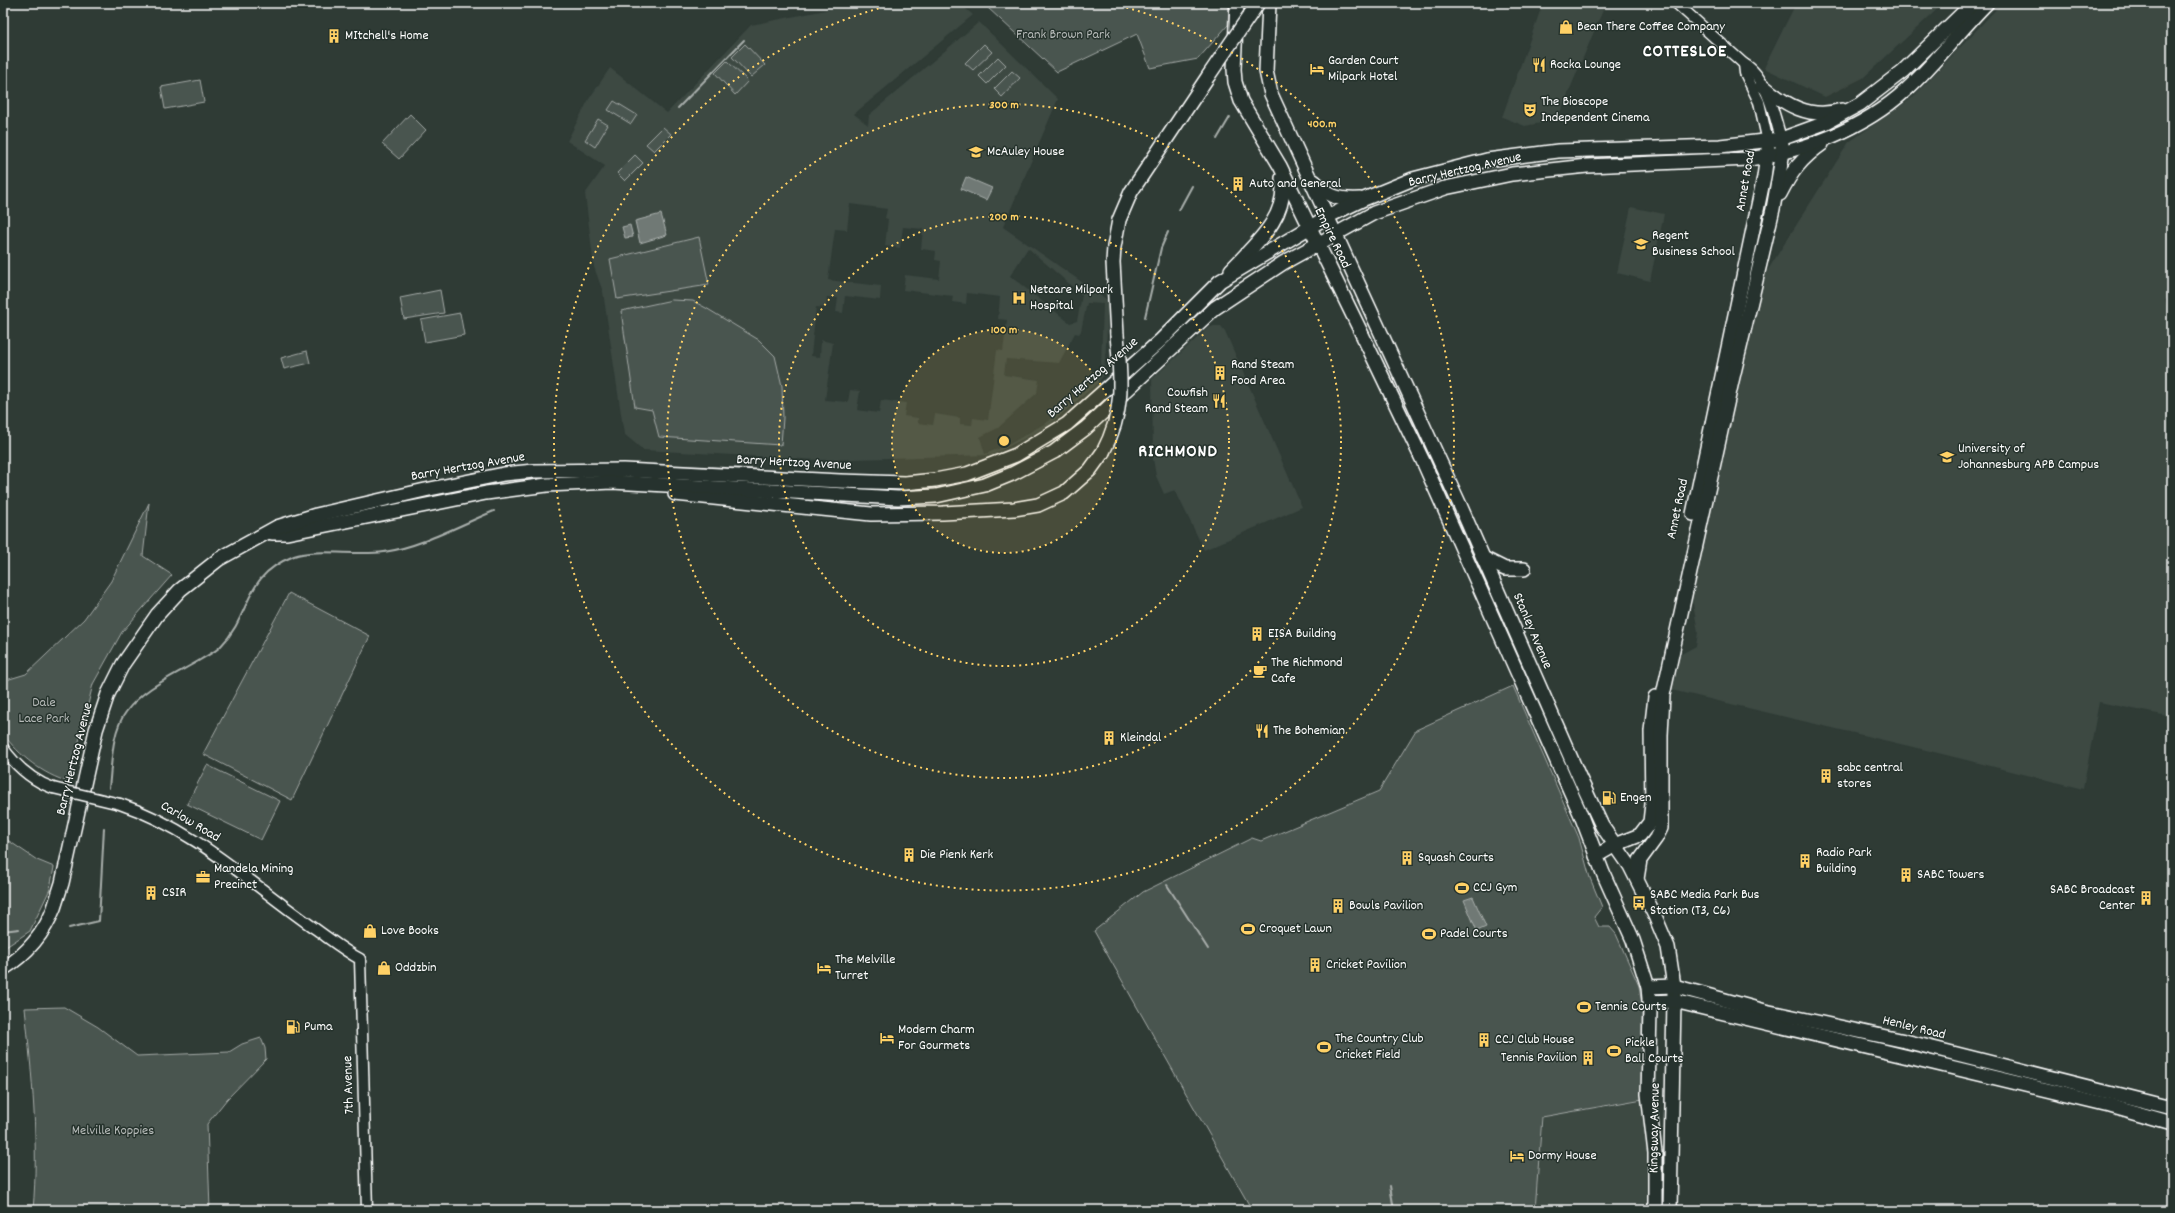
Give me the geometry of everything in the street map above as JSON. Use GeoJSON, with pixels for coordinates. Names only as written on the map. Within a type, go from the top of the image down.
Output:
{"type":"FeatureCollection","features":[{"type":"Feature","properties":{"kind":"main road","name":"Empire Road"},"geometry":{"type":"LineString","coordinates":[[1237,3],[1234,69],[1237,89],[1246,112],[1280,166],[1422,459]]}},
{"type":"Feature","properties":{"kind":"main road"},"geometry":{"type":"LineString","coordinates":[[592,482],[633,490],[852,513],[890,515],[1026,508],[1053,499],[1079,481],[1103,452],[1116,424],[1120,405],[1114,247],[1119,220],[1131,192],[1258,3]]}},
{"type":"Feature","properties":{"kind":"main road","name":"Empire Road"},"geometry":{"type":"LineString","coordinates":[[1269,3],[1266,63],[1268,82],[1278,110],[1424,427]]}},
{"type":"Feature","properties":{"kind":"main road"},"geometry":{"type":"LineString","coordinates":[[1781,139],[1825,123],[1860,104],[1903,71],[1973,3]]}},
{"type":"Feature","properties":{"kind":"main road"},"geometry":{"type":"LineString","coordinates":[[1773,209],[1793,170],[1811,152],[1875,113],[1905,91],[1987,3]]}},
{"type":"Feature","properties":{"kind":"main road"},"geometry":{"type":"LineString","coordinates":[[1762,85],[1786,104],[1809,112],[1834,112],[1860,104]]}},
{"type":"Feature","properties":{"kind":"main road"},"geometry":{"type":"LineString","coordinates":[[1783,152],[1837,135]]}},
{"type":"Feature","properties":{"kind":"main road","name":"Barry Hertzog Avenue"},"geometry":{"type":"LineString","coordinates":[[3,969],[26,951],[41,934],[54,908],[62,883],[101,713],[120,670],[134,645],[156,615],[191,581],[219,559],[285,524],[364,504],[489,477],[534,471],[624,470],[905,483],[935,480],[967,474],[1016,455],[1068,424],[1161,340],[1220,281],[1327,217],[1364,199],[1413,179],[1493,159],[1558,151],[1688,148],[1768,142],[1781,139]]}},
{"type":"Feature","properties":{"kind":"main road","name":"Annet Road"},"geometry":{"type":"LineString","coordinates":[[1636,878],[1640,860],[1656,838],[1661,828],[1661,735],[1663,695],[1730,389],[1773,209],[1783,152],[1781,139]]}},
{"type":"Feature","properties":{"kind":"main road","name":"Annet Road"},"geometry":{"type":"LineString","coordinates":[[1596,856],[1617,844],[1640,835],[1647,827],[1651,817],[1651,731],[1656,690],[1768,156],[1768,142]]}},
{"type":"Feature","properties":{"kind":"main road","name":"Barry Hertzog Avenue"},"geometry":{"type":"LineString","coordinates":[[266,534],[287,533],[514,489],[592,482],[898,498],[936,496],[985,485],[1031,466],[1070,442],[1215,308],[1261,276],[1335,233],[1374,213],[1417,197],[1512,174],[1587,166],[1728,161],[1768,156],[1783,152]]}},
{"type":"Feature","properties":{"kind":"main road"},"geometry":{"type":"LineString","coordinates":[[1220,281],[1260,239],[1276,216],[1284,192],[1280,166]]}},
{"type":"Feature","properties":{"kind":"main road"},"geometry":{"type":"LineString","coordinates":[[1308,175],[1331,196],[1346,199],[1364,199]]}},
{"type":"Feature","properties":{"kind":"main road","name":"Stanley Avenue"},"geometry":{"type":"LineString","coordinates":[[1424,427],[1576,770],[1602,826],[1617,844]]}},
{"type":"Feature","properties":{"kind":"main road","name":"Stanley Avenue"},"geometry":{"type":"LineString","coordinates":[[1422,459],[1580,813],[1596,856]]}},
{"type":"Feature","properties":{"kind":"main road"},"geometry":{"type":"LineString","coordinates":[[1483,558],[1505,569],[1524,569]]}},
{"type":"Feature","properties":{"kind":"main road","name":"Kingsway Avenue"},"geometry":{"type":"LineString","coordinates":[[1617,844],[1636,878],[1664,936],[1674,986],[1670,1210]]}},
{"type":"Feature","properties":{"kind":"main road","name":"Kingsway Avenue"},"geometry":{"type":"LineString","coordinates":[[1596,856],[1633,940],[1648,987],[1648,1094],[1655,1153],[1655,1210]]}},
{"type":"Feature","properties":{"kind":"main road","name":"Henley Road"},"geometry":{"type":"LineString","coordinates":[[1648,987],[1674,986],[1764,1010],[1905,1042],[2172,1108]]}},
{"type":"Feature","properties":{"kind":"main road"},"geometry":{"type":"LineString","coordinates":[[1649,1002],[1674,1001],[2109,1105],[2172,1123]]}},
{"type":"Feature","properties":{"kind":"street"},"geometry":{"type":"LineString","coordinates":[[1676,3],[1746,68],[1762,85],[1771,105],[1781,139]]}},
{"type":"Feature","properties":{"kind":"street"},"geometry":{"type":"LineString","coordinates":[[1746,68],[1759,102],[1768,142]]}},
{"type":"Feature","properties":{"kind":"street","name":"Carlow Road"},"geometry":{"type":"LineString","coordinates":[[3,748],[23,770],[38,781],[53,788],[120,804],[156,817],[189,836],[360,959]]}},
{"type":"Feature","properties":{"kind":"street","name":"7th Avenue"},"geometry":{"type":"LineString","coordinates":[[360,959],[366,1210]]}},
{"type":"Feature","properties":{"kind":"shaded area"},"geometry":{"type":"Polygon","coordinates":[[[861,3],[959,3],[973,15],[854,114],[868,125],[869,115],[979,22],[1058,99],[1003,227],[1109,301],[1104,375],[1099,382],[1048,426],[992,455],[820,460],[643,450],[624,434],[603,292],[594,267],[585,194],[605,166],[567,141],[589,99],[610,68],[667,113],[751,25],[861,3]],[[850,204],[847,230],[835,229],[828,280],[881,286],[880,300],[845,296],[843,313],[836,312],[838,298],[827,297],[826,308],[816,307],[811,356],[820,357],[821,340],[833,343],[825,400],[848,402],[850,390],[860,391],[857,410],[879,413],[881,400],[906,403],[904,416],[918,418],[918,423],[933,425],[935,414],[960,418],[960,424],[972,425],[973,418],[988,420],[997,350],[1003,351],[1007,320],[998,319],[1000,297],[967,293],[966,304],[952,302],[953,296],[903,290],[905,275],[939,279],[941,261],[935,260],[936,251],[921,249],[923,229],[903,227],[900,248],[885,246],[888,219],[885,218],[887,209],[850,204]],[[1028,248],[1010,276],[1070,323],[1077,321],[1082,295],[1028,248]],[[1087,303],[1079,334],[1075,333],[1059,363],[1006,359],[1004,375],[1039,380],[1037,393],[998,428],[980,437],[985,454],[1008,445],[1049,421],[1097,380],[1101,364],[1103,304],[1087,303]]]}},
{"type":"Feature","properties":{"kind":"shaded area"},"geometry":{"type":"Polygon","coordinates":[[[1543,3],[1606,3],[1557,120],[1525,126],[1502,117],[1543,3]]]}},
{"type":"Feature","properties":{"kind":"shaded area"},"geometry":{"type":"Polygon","coordinates":[[[1796,3],[1944,3],[1863,78],[1825,97],[1764,68],[1796,3]]]}},
{"type":"Feature","properties":{"kind":"shaded area","name":"University of Johannesburg APB Campus"},"geometry":{"type":"Polygon","coordinates":[[[2002,3],[2172,3],[2172,298],[2165,300],[2172,321],[2172,717],[2099,702],[2083,789],[1667,689],[1674,658],[1696,646],[1698,632],[1691,593],[1764,276],[1849,142],[1912,98],[2002,3]]]}},
{"type":"Feature","properties":{"kind":"shaded area"},"geometry":{"type":"Polygon","coordinates":[[[966,177],[992,188],[986,200],[961,189],[966,177]]]}},
{"type":"Feature","properties":{"kind":"shaded area","name":"Regent Business School"},"geometry":{"type":"Polygon","coordinates":[[[1631,207],[1664,214],[1650,281],[1617,273],[1631,207]]]}},
{"type":"Feature","properties":{"kind":"shaded area"},"geometry":{"type":"Polygon","coordinates":[[[661,214],[667,235],[640,243],[635,221],[661,214]]]}},
{"type":"Feature","properties":{"kind":"shaded area"},"geometry":{"type":"Polygon","coordinates":[[[630,225],[633,237],[625,238],[622,227],[630,225]]]}},
{"type":"Feature","properties":{"kind":"shaded area"},"geometry":{"type":"Polygon","coordinates":[[[1221,326],[1225,331],[1302,507],[1204,550],[1175,490],[1164,494],[1156,476],[1153,459],[1152,379],[1208,328],[1221,326]]]}},
{"type":"Feature","properties":{"kind":"shaded area"},"geometry":{"type":"Polygon","coordinates":[[[1473,897],[1486,927],[1477,931],[1464,900],[1473,897]]]}},
{"type":"Feature","properties":{"kind":"shaded area"},"geometry":{"type":"Polygon","coordinates":[[[1643,1100],[1648,1137],[1647,1210],[1535,1210],[1543,1117],[1643,1100]]]}},
{"type":"Feature","properties":{"kind":"green space","name":"Frank Brown Park"},"geometry":{"type":"Polygon","coordinates":[[[990,3],[1229,3],[1228,25],[1198,59],[1150,68],[1137,34],[1057,72],[987,7],[990,3]]]}},
{"type":"Feature","properties":{"kind":"green space"},"geometry":{"type":"Polygon","coordinates":[[[745,44],[765,65],[751,77],[732,57],[745,44]]]}},
{"type":"Feature","properties":{"kind":"green space"},"geometry":{"type":"Polygon","coordinates":[[[984,44],[992,52],[973,70],[965,63],[984,44]]]}},
{"type":"Feature","properties":{"kind":"green space"},"geometry":{"type":"Polygon","coordinates":[[[998,57],[1006,65],[987,84],[979,76],[998,57]]]}},
{"type":"Feature","properties":{"kind":"green space"},"geometry":{"type":"Polygon","coordinates":[[[727,61],[748,81],[735,95],[715,73],[727,61]]]}},
{"type":"Feature","properties":{"kind":"green space"},"geometry":{"type":"Polygon","coordinates":[[[1012,71],[1020,78],[1002,97],[994,89],[1012,71]]]}},
{"type":"Feature","properties":{"kind":"green space"},"geometry":{"type":"Polygon","coordinates":[[[200,80],[204,102],[165,109],[161,87],[200,80]]]}},
{"type":"Feature","properties":{"kind":"green space"},"geometry":{"type":"Polygon","coordinates":[[[614,101],[637,115],[631,124],[608,110],[614,101]]]}},
{"type":"Feature","properties":{"kind":"green space"},"geometry":{"type":"Polygon","coordinates":[[[410,114],[426,130],[399,159],[382,144],[410,114]]]}},
{"type":"Feature","properties":{"kind":"green space"},"geometry":{"type":"Polygon","coordinates":[[[598,119],[608,125],[595,147],[585,140],[598,119]]]}},
{"type":"Feature","properties":{"kind":"green space"},"geometry":{"type":"Polygon","coordinates":[[[663,127],[671,134],[654,151],[646,144],[663,127]]]}},
{"type":"Feature","properties":{"kind":"green space"},"geometry":{"type":"Polygon","coordinates":[[[635,155],[643,163],[625,181],[617,173],[635,155]]]}},
{"type":"Feature","properties":{"kind":"green space"},"geometry":{"type":"Polygon","coordinates":[[[699,237],[709,285],[617,299],[610,259],[699,237]]]}},
{"type":"Feature","properties":{"kind":"green space"},"geometry":{"type":"Polygon","coordinates":[[[440,290],[444,313],[404,319],[400,298],[440,290]]]}},
{"type":"Feature","properties":{"kind":"green space"},"geometry":{"type":"Polygon","coordinates":[[[672,300],[693,301],[706,308],[759,340],[775,356],[782,386],[783,418],[781,445],[659,437],[652,410],[635,407],[621,311],[672,300]]]}},
{"type":"Feature","properties":{"kind":"green space"},"geometry":{"type":"Polygon","coordinates":[[[460,313],[464,335],[425,342],[421,320],[460,313]]]}},
{"type":"Feature","properties":{"kind":"green space"},"geometry":{"type":"Polygon","coordinates":[[[307,351],[310,363],[284,369],[281,358],[307,351]]]}},
{"type":"Feature","properties":{"kind":"green space","name":"Dale Lace Park"},"geometry":{"type":"Polygon","coordinates":[[[149,503],[143,556],[172,575],[122,632],[93,684],[69,782],[59,779],[24,757],[3,734],[3,681],[26,674],[84,619],[111,581],[149,503]]]}},
{"type":"Feature","properties":{"kind":"green space"},"geometry":{"type":"Polygon","coordinates":[[[289,593],[370,636],[292,800],[203,754],[289,593]]]}},
{"type":"Feature","properties":{"kind":"green space"},"geometry":{"type":"Polygon","coordinates":[[[1513,686],[1579,838],[1590,878],[1602,907],[1594,917],[1599,927],[1610,927],[1616,934],[1639,986],[1642,1005],[1643,1099],[1542,1117],[1535,1210],[1252,1210],[1094,931],[1143,892],[1252,838],[1261,841],[1379,791],[1416,730],[1513,686]]]}},
{"type":"Feature","properties":{"kind":"green space"},"geometry":{"type":"Polygon","coordinates":[[[207,765],[280,801],[261,840],[187,804],[207,765]]]}},
{"type":"Feature","properties":{"kind":"green space"},"geometry":{"type":"Polygon","coordinates":[[[3,839],[9,841],[37,860],[54,867],[50,889],[30,931],[3,949],[3,839]]]}},
{"type":"Feature","properties":{"kind":"green space","name":"Melville Koppies"},"geometry":{"type":"Polygon","coordinates":[[[64,1007],[98,1027],[137,1056],[229,1052],[242,1044],[261,1038],[265,1048],[266,1059],[227,1099],[207,1124],[210,1210],[33,1210],[35,1185],[35,1134],[25,1008],[64,1007]]]}},
{"type":"Feature","properties":{"kind":"waterway"},"geometry":{"type":"LineString","coordinates":[[678,108],[744,40]]}},
{"type":"Feature","properties":{"kind":"waterway"},"geometry":{"type":"LineString","coordinates":[[1217,139],[1230,117]]}},
{"type":"Feature","properties":{"kind":"waterway"},"geometry":{"type":"LineString","coordinates":[[1179,210],[1192,186]]}},
{"type":"Feature","properties":{"kind":"waterway"},"geometry":{"type":"LineString","coordinates":[[1145,317],[1161,248],[1168,232]]}},
{"type":"Feature","properties":{"kind":"waterway"},"geometry":{"type":"LineString","coordinates":[[109,788],[117,729],[126,712],[133,703],[150,689],[216,651],[231,634],[256,585],[265,574],[277,565],[294,556],[303,554],[324,552],[373,553],[398,549],[426,541],[494,511]]}},
{"type":"Feature","properties":{"kind":"waterway"},"geometry":{"type":"LineString","coordinates":[[69,928],[99,921],[104,828]]}},
{"type":"Feature","properties":{"kind":"waterway"},"geometry":{"type":"LineString","coordinates":[[1167,885],[1208,949]]}},
{"type":"Feature","properties":{"kind":"waterway"},"geometry":{"type":"LineString","coordinates":[[3,931],[19,929]]}},
{"type":"Feature","properties":{"kind":"waterway"},"geometry":{"type":"LineString","coordinates":[[1390,1186],[1394,1210]]}},
{"type":"Feature","properties":{"kind":"place","name":"Bean There Coffee Company"},"geometry":{"type":"Point","coordinates":[1566,27]}},
{"type":"Feature","properties":{"kind":"place","name":"MItchell's Home"},"geometry":{"type":"Point","coordinates":[334,36]}},
{"type":"Feature","properties":{"kind":"place","name":"Rocka Lounge"},"geometry":{"type":"Point","coordinates":[1539,65]}},
{"type":"Feature","properties":{"kind":"place","name":"Garden Court Milpark Hotel"},"geometry":{"type":"Point","coordinates":[1317,69]}},
{"type":"Feature","properties":{"kind":"place","name":"The Bioscope Independent Cinema"},"geometry":{"type":"Point","coordinates":[1530,110]}},
{"type":"Feature","properties":{"kind":"place","name":"McAuley House"},"geometry":{"type":"Point","coordinates":[976,152]}},
{"type":"Feature","properties":{"kind":"place","name":"Auto and General"},"geometry":{"type":"Point","coordinates":[1238,184]}},
{"type":"Feature","properties":{"kind":"place","name":"Regent Business School"},"geometry":{"type":"Point","coordinates":[1641,244]}},
{"type":"Feature","properties":{"kind":"place","name":"Netcare Milpark Hospital"},"geometry":{"type":"Point","coordinates":[1019,298]}},
{"type":"Feature","properties":{"kind":"place","name":"Rand Steam Food Area"},"geometry":{"type":"Point","coordinates":[1220,373]}},
{"type":"Feature","properties":{"kind":"place","name":"Cowfish Rand Steam"},"geometry":{"type":"Point","coordinates":[1219,401]}},
{"type":"Feature","properties":{"kind":"place","name":"University of Johannesburg APB Campus"},"geometry":{"type":"Point","coordinates":[1947,457]}},
{"type":"Feature","properties":{"kind":"place","name":"EISA Building"},"geometry":{"type":"Point","coordinates":[1257,634]}},
{"type":"Feature","properties":{"kind":"place","name":"The Richmond Cafe"},"geometry":{"type":"Point","coordinates":[1260,671]}},
{"type":"Feature","properties":{"kind":"place","name":"The Bohemian"},"geometry":{"type":"Point","coordinates":[1262,731]}},
{"type":"Feature","properties":{"kind":"place","name":"Kleindal"},"geometry":{"type":"Point","coordinates":[1109,738]}},
{"type":"Feature","properties":{"kind":"place","name":"sabc central stores"},"geometry":{"type":"Point","coordinates":[1826,776]}},
{"type":"Feature","properties":{"kind":"place","name":"Engen"},"geometry":{"type":"Point","coordinates":[1609,798]}},
{"type":"Feature","properties":{"kind":"place","name":"Die Pienk Kerk"},"geometry":{"type":"Point","coordinates":[909,855]}},
{"type":"Feature","properties":{"kind":"place","name":"Squash Courts"},"geometry":{"type":"Point","coordinates":[1407,858]}},
{"type":"Feature","properties":{"kind":"place","name":"Radio Park Building"},"geometry":{"type":"Point","coordinates":[1805,861]}},
{"type":"Feature","properties":{"kind":"place","name":"SABC Towers"},"geometry":{"type":"Point","coordinates":[1906,875]}},
{"type":"Feature","properties":{"kind":"place","name":"Mandela Mining Precinct"},"geometry":{"type":"Point","coordinates":[203,877]}},
{"type":"Feature","properties":{"kind":"place","name":"CCJ Gym"},"geometry":{"type":"Point","coordinates":[1462,888]}},
{"type":"Feature","properties":{"kind":"place","name":"CSIR"},"geometry":{"type":"Point","coordinates":[151,893]}},
{"type":"Feature","properties":{"kind":"place","name":"SABC Broadcast Center"},"geometry":{"type":"Point","coordinates":[2146,898]}},
{"type":"Feature","properties":{"kind":"place","name":"SABC Media Park Bus Station (T3, C6)"},"geometry":{"type":"Point","coordinates":[1639,903]}},
{"type":"Feature","properties":{"kind":"place","name":"Bowls Pavilion"},"geometry":{"type":"Point","coordinates":[1338,906]}},
{"type":"Feature","properties":{"kind":"place","name":"Croquet Lawn"},"geometry":{"type":"Point","coordinates":[1248,929]}},
{"type":"Feature","properties":{"kind":"place","name":"Love Books"},"geometry":{"type":"Point","coordinates":[370,931]}},
{"type":"Feature","properties":{"kind":"place","name":"Padel Courts"},"geometry":{"type":"Point","coordinates":[1429,934]}},
{"type":"Feature","properties":{"kind":"place","name":"Cricket Pavilion"},"geometry":{"type":"Point","coordinates":[1315,965]}},
{"type":"Feature","properties":{"kind":"place","name":"Oddzbin"},"geometry":{"type":"Point","coordinates":[384,968]}},
{"type":"Feature","properties":{"kind":"place","name":"The Melville Turret"},"geometry":{"type":"Point","coordinates":[824,968]}},
{"type":"Feature","properties":{"kind":"place","name":"Tennis Courts"},"geometry":{"type":"Point","coordinates":[1584,1007]}},
{"type":"Feature","properties":{"kind":"place","name":"Puma"},"geometry":{"type":"Point","coordinates":[293,1027]}},
{"type":"Feature","properties":{"kind":"place","name":"Modern Charm For Gourmets"},"geometry":{"type":"Point","coordinates":[887,1038]}},
{"type":"Feature","properties":{"kind":"place","name":"CCJ Club House"},"geometry":{"type":"Point","coordinates":[1484,1040]}},
{"type":"Feature","properties":{"kind":"place","name":"The Country Club Cricket Field"},"geometry":{"type":"Point","coordinates":[1324,1047]}},
{"type":"Feature","properties":{"kind":"place","name":"Pickle Ball Courts"},"geometry":{"type":"Point","coordinates":[1614,1051]}},
{"type":"Feature","properties":{"kind":"place","name":"Tennis Pavilion"},"geometry":{"type":"Point","coordinates":[1588,1058]}},
{"type":"Feature","properties":{"kind":"place","name":"Dormy House"},"geometry":{"type":"Point","coordinates":[1517,1156]}},
{"type":"Feature","properties":{"kind":"district","name":"COTTESLOE"},"geometry":{"type":"Point","coordinates":[1685,52]}},
{"type":"Feature","properties":{"kind":"district","name":"RICHMOND"},"geometry":{"type":"Point","coordinates":[1178,452]}}]}
